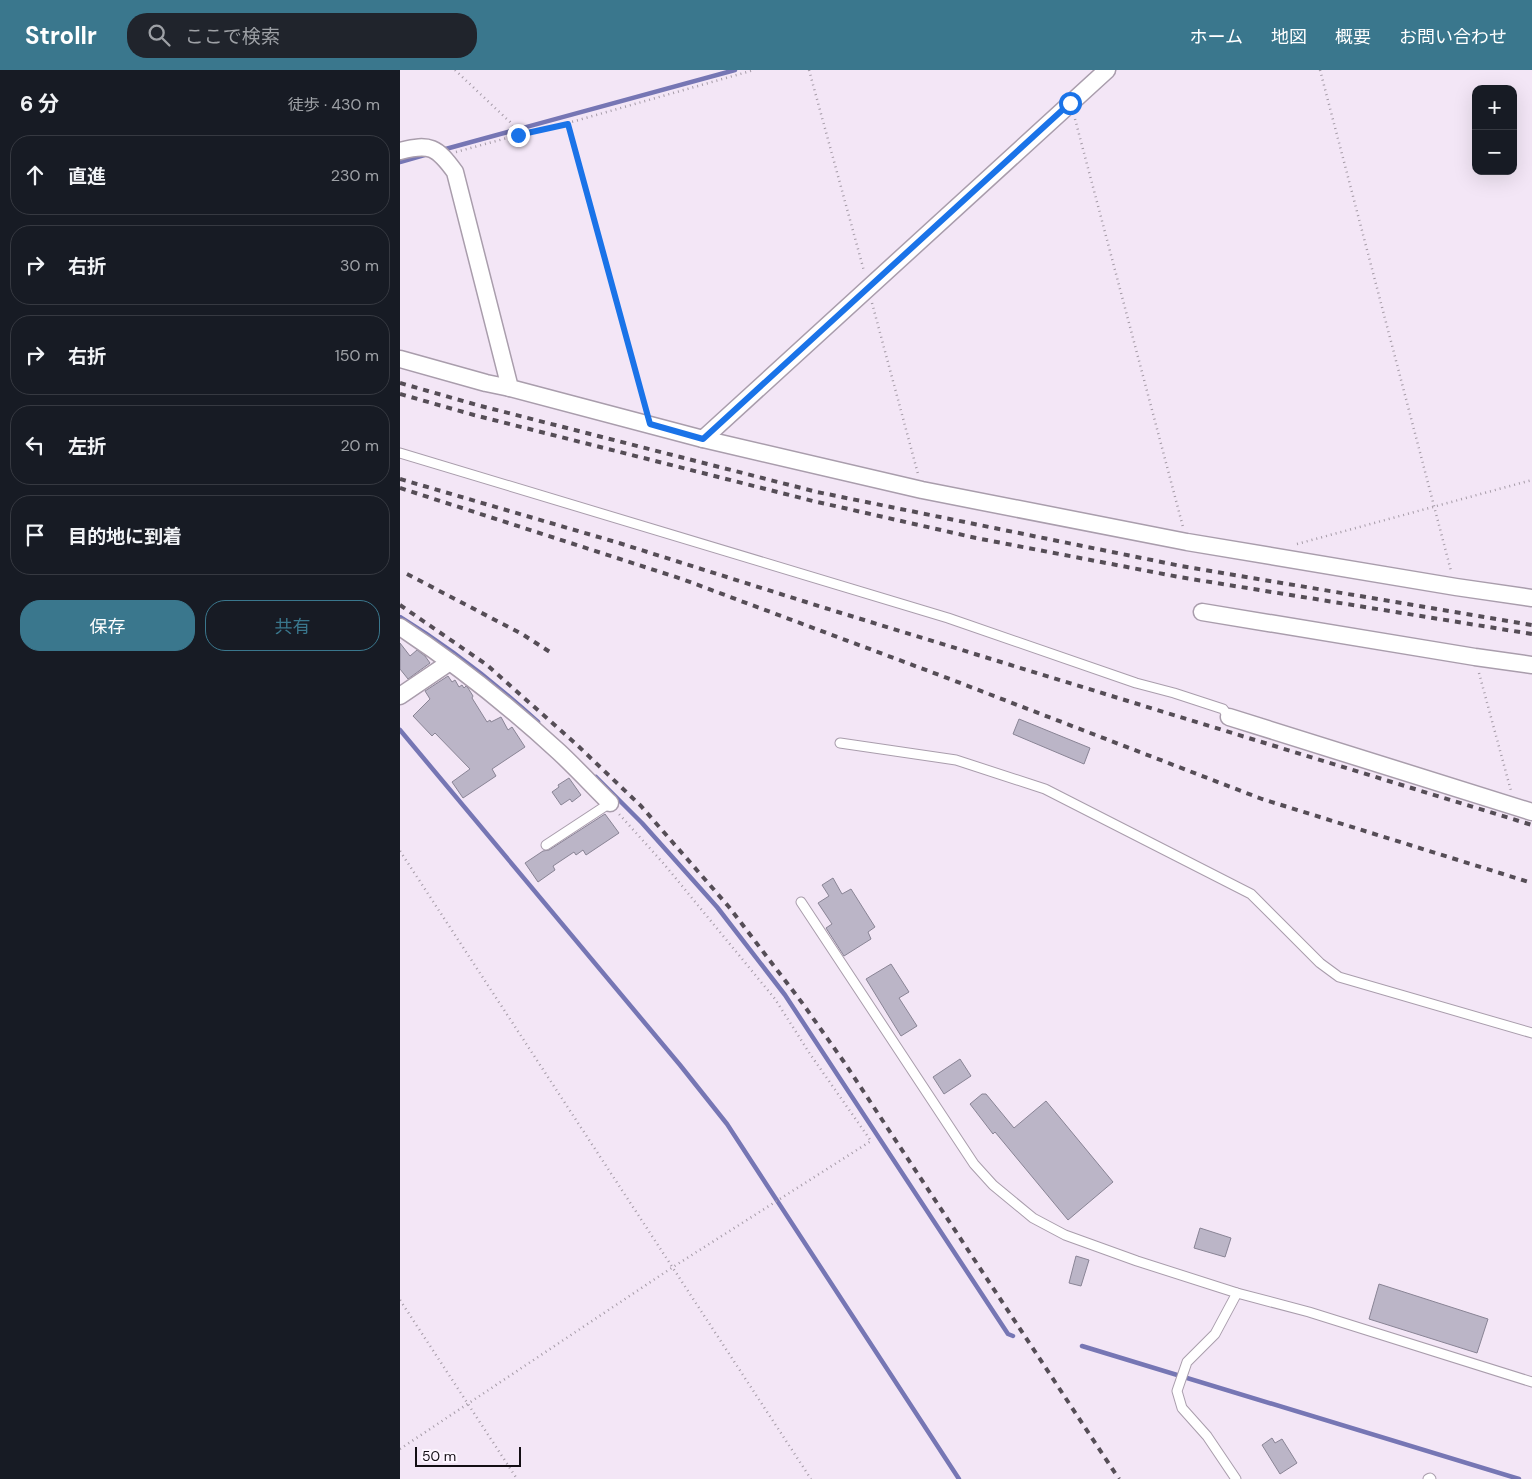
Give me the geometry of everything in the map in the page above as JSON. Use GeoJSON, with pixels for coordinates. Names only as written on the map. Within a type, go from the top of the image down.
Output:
{"type":"FeatureCollection","features":[{"type":"Feature","properties":{"kind":"street"},"geometry":{"type":"LineString","coordinates":[[703,439],[1107,70]]}},
{"type":"Feature","properties":{"kind":"street"},"geometry":{"type":"LineString","coordinates":[[400,151],[427,147],[443,155],[455,172],[510,388]]}},
{"type":"Feature","properties":{"kind":"street"},"geometry":{"type":"LineString","coordinates":[[400,359],[486,384],[510,388],[703,439],[922,490],[1187,542],[1532,598]]}},
{"type":"Feature","properties":{"kind":"street"},"geometry":{"type":"LineString","coordinates":[[1202,612],[1532,665]]}},
{"type":"Feature","properties":{"kind":"street"},"geometry":{"type":"LineString","coordinates":[[400,627],[450,662],[516,714],[560,753],[610,804]]}},
{"type":"Feature","properties":{"kind":"street"},"geometry":{"type":"LineString","coordinates":[[400,696],[450,662]]}},
{"type":"Feature","properties":{"kind":"street"},"geometry":{"type":"LineString","coordinates":[[1228,717],[1532,812]]}},
{"type":"Feature","properties":{"kind":"lane"},"geometry":{"type":"LineString","coordinates":[[400,454],[948,618],[1136,683],[1174,693],[1223,710],[1228,717]]}},
{"type":"Feature","properties":{"kind":"lane"},"geometry":{"type":"LineString","coordinates":[[840,743],[956,760],[1045,789],[1251,894],[1320,963],[1339,976],[1532,1032]]}},
{"type":"Feature","properties":{"kind":"lane"},"geometry":{"type":"LineString","coordinates":[[546,845],[610,804]]}},
{"type":"Feature","properties":{"kind":"lane"},"geometry":{"type":"LineString","coordinates":[[801,902],[974,1164],[993,1185],[1033,1218],[1065,1235],[1136,1261],[1237,1293],[1309,1312],[1532,1382]]}},
{"type":"Feature","properties":{"kind":"lane"},"geometry":{"type":"LineString","coordinates":[[1236,1479],[1207,1436],[1182,1408],[1177,1391],[1186,1362],[1215,1334],[1237,1293]]}},
{"type":"Feature","properties":{"kind":"path"},"geometry":{"type":"LineString","coordinates":[[455,70],[510,122],[518,135]]}},
{"type":"Feature","properties":{"kind":"path"},"geometry":{"type":"LineString","coordinates":[[443,155],[568,124],[754,70]]}},
{"type":"Feature","properties":{"kind":"path"},"geometry":{"type":"LineString","coordinates":[[1320,70],[1456,587]]}},
{"type":"Feature","properties":{"kind":"path"},"geometry":{"type":"LineString","coordinates":[[1070,103],[1187,542]]}},
{"type":"Feature","properties":{"kind":"path"},"geometry":{"type":"LineString","coordinates":[[568,124],[650,424]]}},
{"type":"Feature","properties":{"kind":"path"},"geometry":{"type":"LineString","coordinates":[[1292,546],[1532,480]]}},
{"type":"Feature","properties":{"kind":"path"},"geometry":{"type":"LineString","coordinates":[[1475,657],[1515,806]]}},
{"type":"Feature","properties":{"kind":"path"},"geometry":{"type":"LineString","coordinates":[[400,1449],[673,1267],[871,1141],[810,1054],[775,999],[664,864],[610,804]]}},
{"type":"Feature","properties":{"kind":"path"},"geometry":{"type":"LineString","coordinates":[[400,851],[811,1479]]}},
{"type":"Feature","properties":{"kind":"path"},"geometry":{"type":"LineString","coordinates":[[400,1300],[518,1479]]}},
{"type":"Feature","properties":{"kind":"building"},"geometry":{"type":"Polygon","coordinates":[[[400,643],[410,656],[417,650],[430,663],[408,679],[400,669],[400,643]]]}},
{"type":"Feature","properties":{"kind":"building"},"geometry":{"type":"Polygon","coordinates":[[[448,676],[452,682],[455,680],[459,687],[462,685],[464,688],[466,686],[468,688],[487,722],[501,717],[508,730],[512,727],[525,747],[492,769],[496,776],[463,798],[452,782],[470,769],[435,733],[432,736],[413,716],[430,699],[425,691],[448,676]]]}},
{"type":"Feature","properties":{"kind":"building"},"geometry":{"type":"Polygon","coordinates":[[[1019,719],[1090,748],[1084,764],[1013,734],[1019,719]]]}},
{"type":"Feature","properties":{"kind":"building"},"geometry":{"type":"Polygon","coordinates":[[[569,778],[581,795],[572,802],[570,799],[561,805],[552,792],[559,787],[558,785],[569,778]]]}},
{"type":"Feature","properties":{"kind":"building"},"geometry":{"type":"Polygon","coordinates":[[[605,814],[619,833],[586,855],[583,850],[576,855],[574,852],[553,866],[555,870],[538,882],[525,863],[605,814]]]}},
{"type":"Feature","properties":{"kind":"building"},"geometry":{"type":"Polygon","coordinates":[[[833,878],[842,894],[851,889],[875,927],[868,932],[871,939],[844,956],[826,928],[832,924],[818,903],[829,896],[822,885],[833,878]]]}},
{"type":"Feature","properties":{"kind":"building"},"geometry":{"type":"Polygon","coordinates":[[[891,964],[909,992],[899,998],[917,1026],[901,1036],[866,979],[891,964]]]}},
{"type":"Feature","properties":{"kind":"building"},"geometry":{"type":"Polygon","coordinates":[[[960,1059],[971,1076],[944,1094],[933,1077],[960,1059]]]}},
{"type":"Feature","properties":{"kind":"building"},"geometry":{"type":"Polygon","coordinates":[[[982,1094],[986,1094],[1014,1128],[1046,1101],[1113,1182],[1068,1220],[995,1132],[993,1134],[970,1104],[982,1094]]]}},
{"type":"Feature","properties":{"kind":"building"},"geometry":{"type":"Polygon","coordinates":[[[1200,1228],[1231,1238],[1225,1257],[1194,1248],[1200,1228]]]}},
{"type":"Feature","properties":{"kind":"building"},"geometry":{"type":"Polygon","coordinates":[[[1076,1256],[1089,1260],[1081,1286],[1069,1283],[1076,1256]]]}},
{"type":"Feature","properties":{"kind":"building"},"geometry":{"type":"Polygon","coordinates":[[[1379,1284],[1488,1319],[1477,1353],[1369,1319],[1379,1284]]]}},
{"type":"Feature","properties":{"kind":"building"},"geometry":{"type":"Polygon","coordinates":[[[1272,1438],[1275,1443],[1282,1439],[1297,1463],[1280,1474],[1262,1445],[1272,1438]]]}},
{"type":"Feature","properties":{"kind":"waterway"},"geometry":{"type":"LineString","coordinates":[[442,150],[735,70]]}},
{"type":"Feature","properties":{"kind":"waterway"},"geometry":{"type":"LineString","coordinates":[[400,162],[428,154]]}},
{"type":"Feature","properties":{"kind":"waterway"},"geometry":{"type":"LineString","coordinates":[[400,617],[471,666],[538,722]]}},
{"type":"Feature","properties":{"kind":"waterway"},"geometry":{"type":"LineString","coordinates":[[400,730],[680,1065],[727,1124],[959,1479]]}},
{"type":"Feature","properties":{"kind":"waterway"},"geometry":{"type":"LineString","coordinates":[[596,777],[642,823],[717,907],[785,995],[1008,1334],[1013,1336]]}},
{"type":"Feature","properties":{"kind":"waterway"},"geometry":{"type":"LineString","coordinates":[[1082,1346],[1519,1479]]}},
{"type":"Feature","properties":{"kind":"railway"},"geometry":{"type":"LineString","coordinates":[[400,383],[477,405],[817,492],[1181,566],[1532,625]]}},
{"type":"Feature","properties":{"kind":"railway"},"geometry":{"type":"LineString","coordinates":[[400,394],[474,415],[813,501],[976,538],[1179,577],[1532,634]]}},
{"type":"Feature","properties":{"kind":"railway"},"geometry":{"type":"LineString","coordinates":[[400,479],[619,543],[1532,825]]}},
{"type":"Feature","properties":{"kind":"railway"},"geometry":{"type":"LineString","coordinates":[[400,488],[682,579],[942,676],[1262,799],[1532,883]]}},
{"type":"Feature","properties":{"kind":"railway"},"geometry":{"type":"LineString","coordinates":[[407,574],[522,634],[550,652]]}},
{"type":"Feature","properties":{"kind":"railway"},"geometry":{"type":"LineString","coordinates":[[400,605],[487,665],[576,744],[641,806],[729,907],[803,1004],[844,1062],[1119,1479]]}},
{"type":"Feature","properties":{"kind":"route"},"geometry":{"type":"LineString","coordinates":[[518,135],[568,124],[650,424],[703,439],[1070,103]]}}]}
